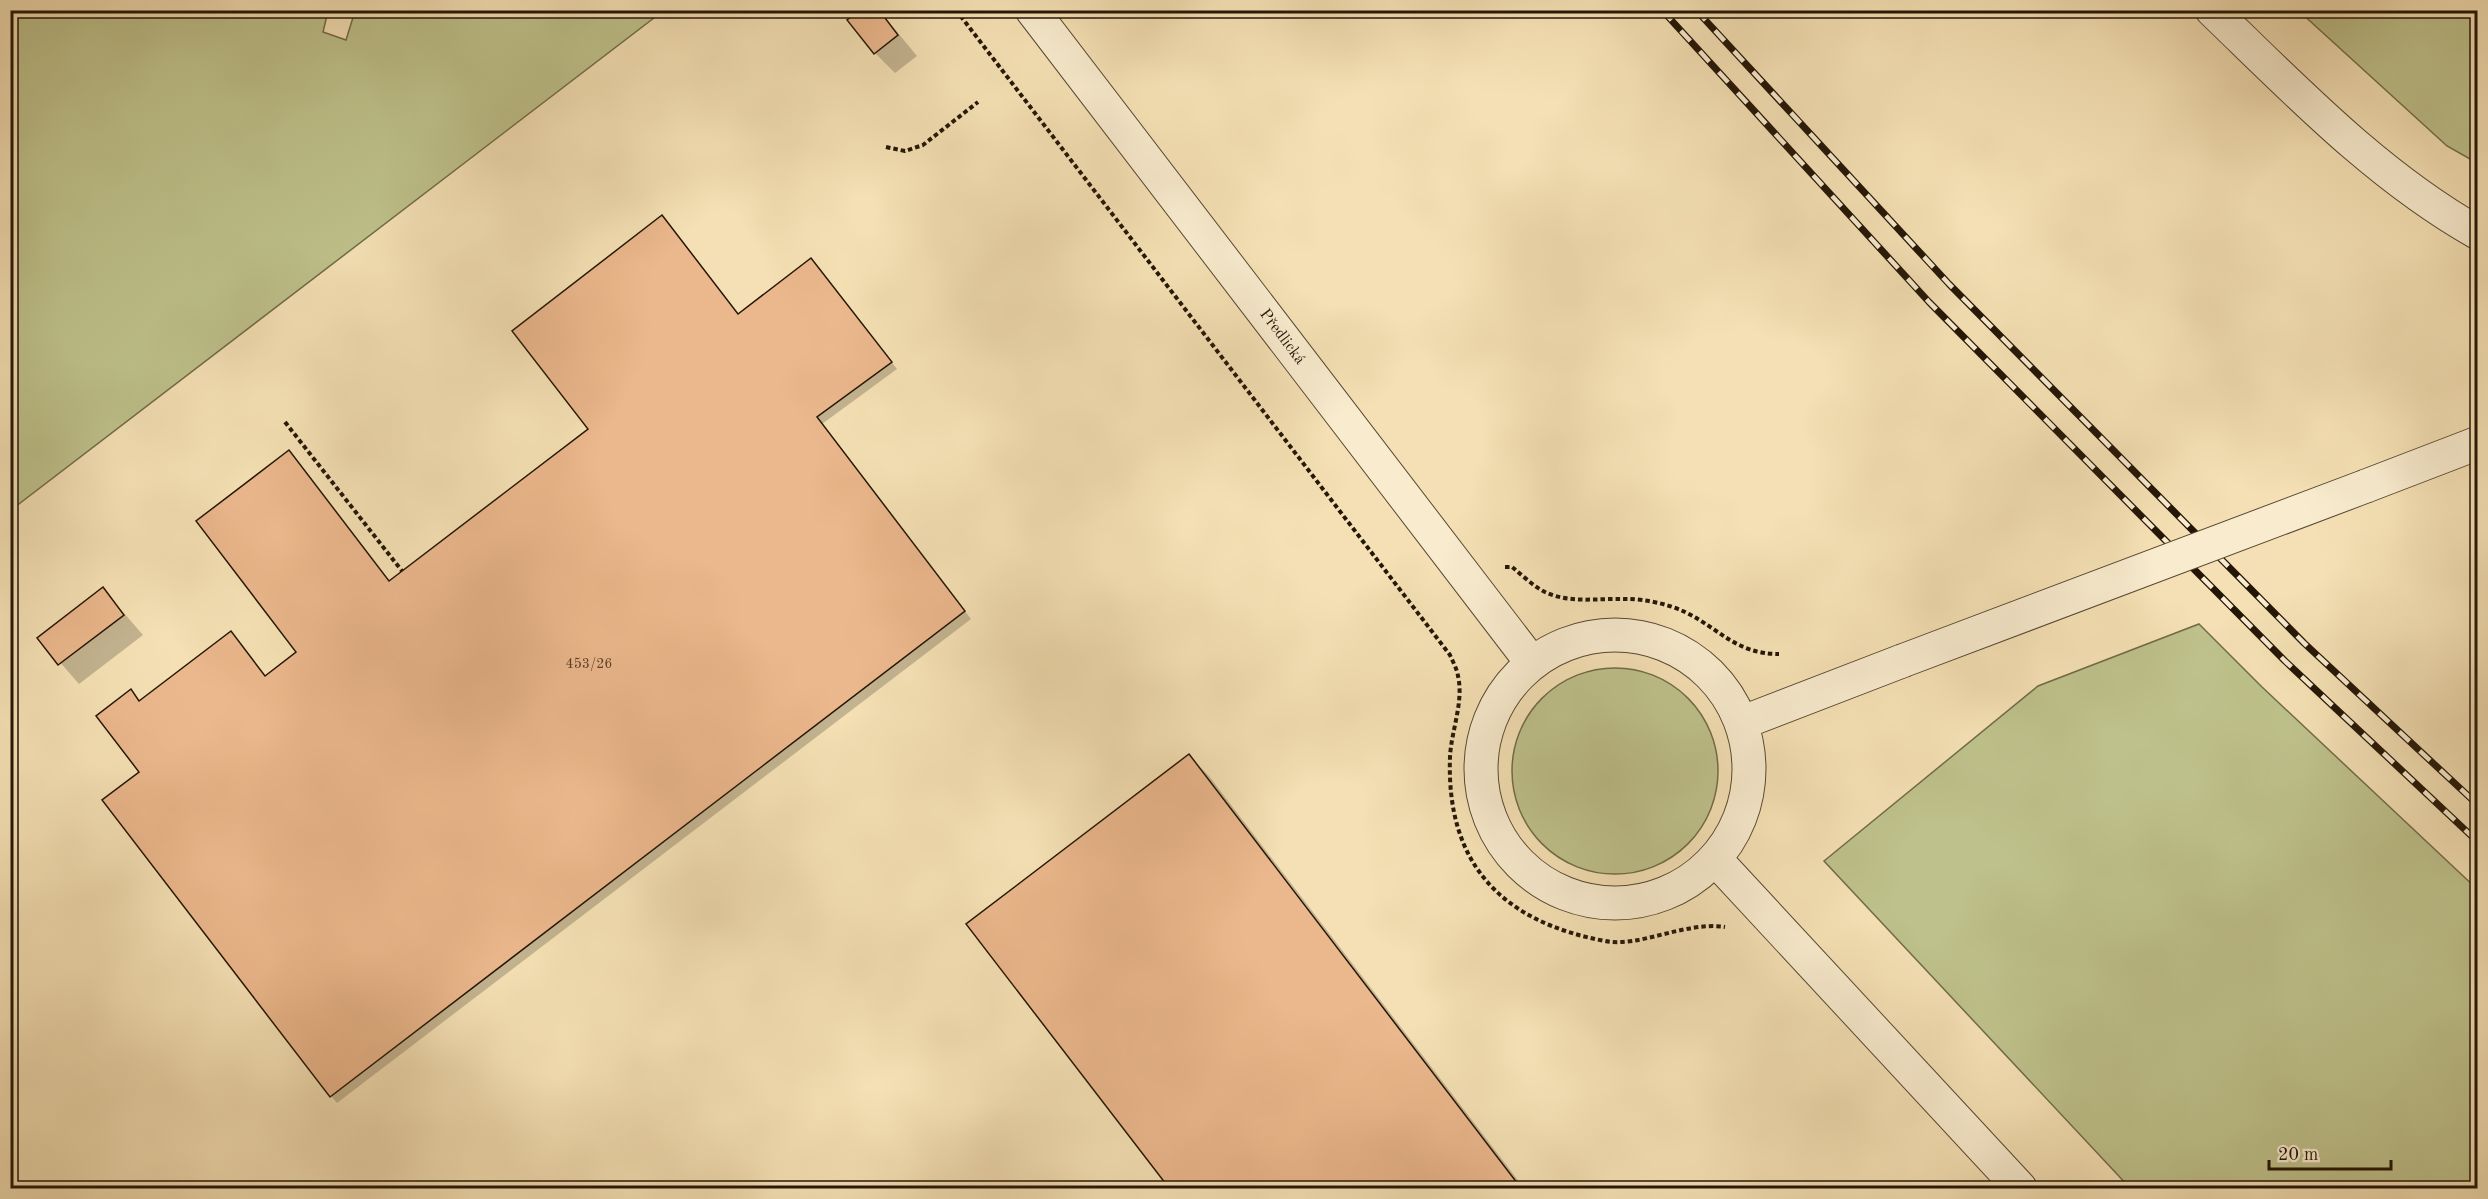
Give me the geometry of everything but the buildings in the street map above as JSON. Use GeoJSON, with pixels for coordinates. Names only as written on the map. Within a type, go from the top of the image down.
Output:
{"type":"FeatureCollection","features":[{"type":"Feature","properties":{"kind":"street","name":"Předlická"},"geometry":{"type":"LineString","coordinates":[[1032,10],[1532,663]]}},
{"type":"Feature","properties":{"kind":"street"},"geometry":{"type":"LineString","coordinates":[[2212,10],[2310,105],[2377,162],[2442,212],[2478,233]]}},
{"type":"Feature","properties":{"kind":"street"},"geometry":{"type":"LineString","coordinates":[[1741,723],[2478,443]]}},
{"type":"Feature","properties":{"kind":"street"},"geometry":{"type":"LineString","coordinates":[[1610,635],[1638,637],[1665,645],[1690,658],[1711,676],[1729,697],[1741,723],[1749,762],[1747,794],[1740,818],[1715,859],[1693,878],[1667,893],[1638,902],[1609,903],[1580,899],[1552,888],[1527,871],[1507,849],[1492,824],[1483,796],[1480,766],[1484,737],[1495,709],[1511,685],[1532,663],[1556,649],[1582,639],[1610,635]]}},
{"type":"Feature","properties":{"kind":"street"},"geometry":{"type":"LineString","coordinates":[[1715,859],[2020,1188]]}},
{"type":"Feature","properties":{"kind":"path"},"geometry":{"type":"LineString","coordinates":[[956,10],[1450,655],[1459,677],[1450,756],[1456,825],[1467,854],[1490,888],[1522,912],[1565,932],[1608,942],[1646,937],[1686,927],[1723,926],[1732,928]]}},
{"type":"Feature","properties":{"kind":"path"},"geometry":{"type":"LineString","coordinates":[[886,147],[905,151],[923,145],[978,102]]}},
{"type":"Feature","properties":{"kind":"path"},"geometry":{"type":"LineString","coordinates":[[285,422],[402,571]]}},
{"type":"Feature","properties":{"kind":"path"},"geometry":{"type":"LineString","coordinates":[[1496,568],[1512,567],[1545,592],[1572,599],[1630,598],[1662,604],[1684,612],[1737,646],[1759,654],[1779,654]]}},
{"type":"Feature","properties":{"kind":"green space"},"geometry":{"type":"Polygon","coordinates":[[[11,10],[328,11],[323,32],[346,40],[355,11],[663,11],[11,510],[11,10]]]}},
{"type":"Feature","properties":{"kind":"green space"},"geometry":{"type":"Polygon","coordinates":[[[2299,11],[2477,11],[2477,163],[2447,146],[2299,11]]]}},
{"type":"Feature","properties":{"kind":"green space"},"geometry":{"type":"Polygon","coordinates":[[[2199,624],[2262,687],[2477,889],[2477,1188],[2130,1188],[1824,861],[2038,686],[2199,624]]]}},
{"type":"Feature","properties":{"kind":"green space"},"geometry":{"type":"Polygon","coordinates":[[[1615,668],[1635,670],[1664,680],[1688,698],[1706,722],[1716,751],[1718,771],[1716,791],[1706,820],[1688,844],[1664,862],[1635,872],[1615,874],[1595,872],[1566,862],[1542,844],[1524,820],[1514,791],[1512,771],[1514,751],[1524,722],[1542,698],[1566,680],[1595,670],[1615,668]]]}},
{"type":"Feature","properties":{"kind":"railway"},"geometry":{"type":"LineString","coordinates":[[1662,10],[1929,302],[2285,661],[2478,842]]}},
{"type":"Feature","properties":{"kind":"railway"},"geometry":{"type":"LineString","coordinates":[[1696,10],[1949,284],[2304,643],[2478,805]]}}]}
